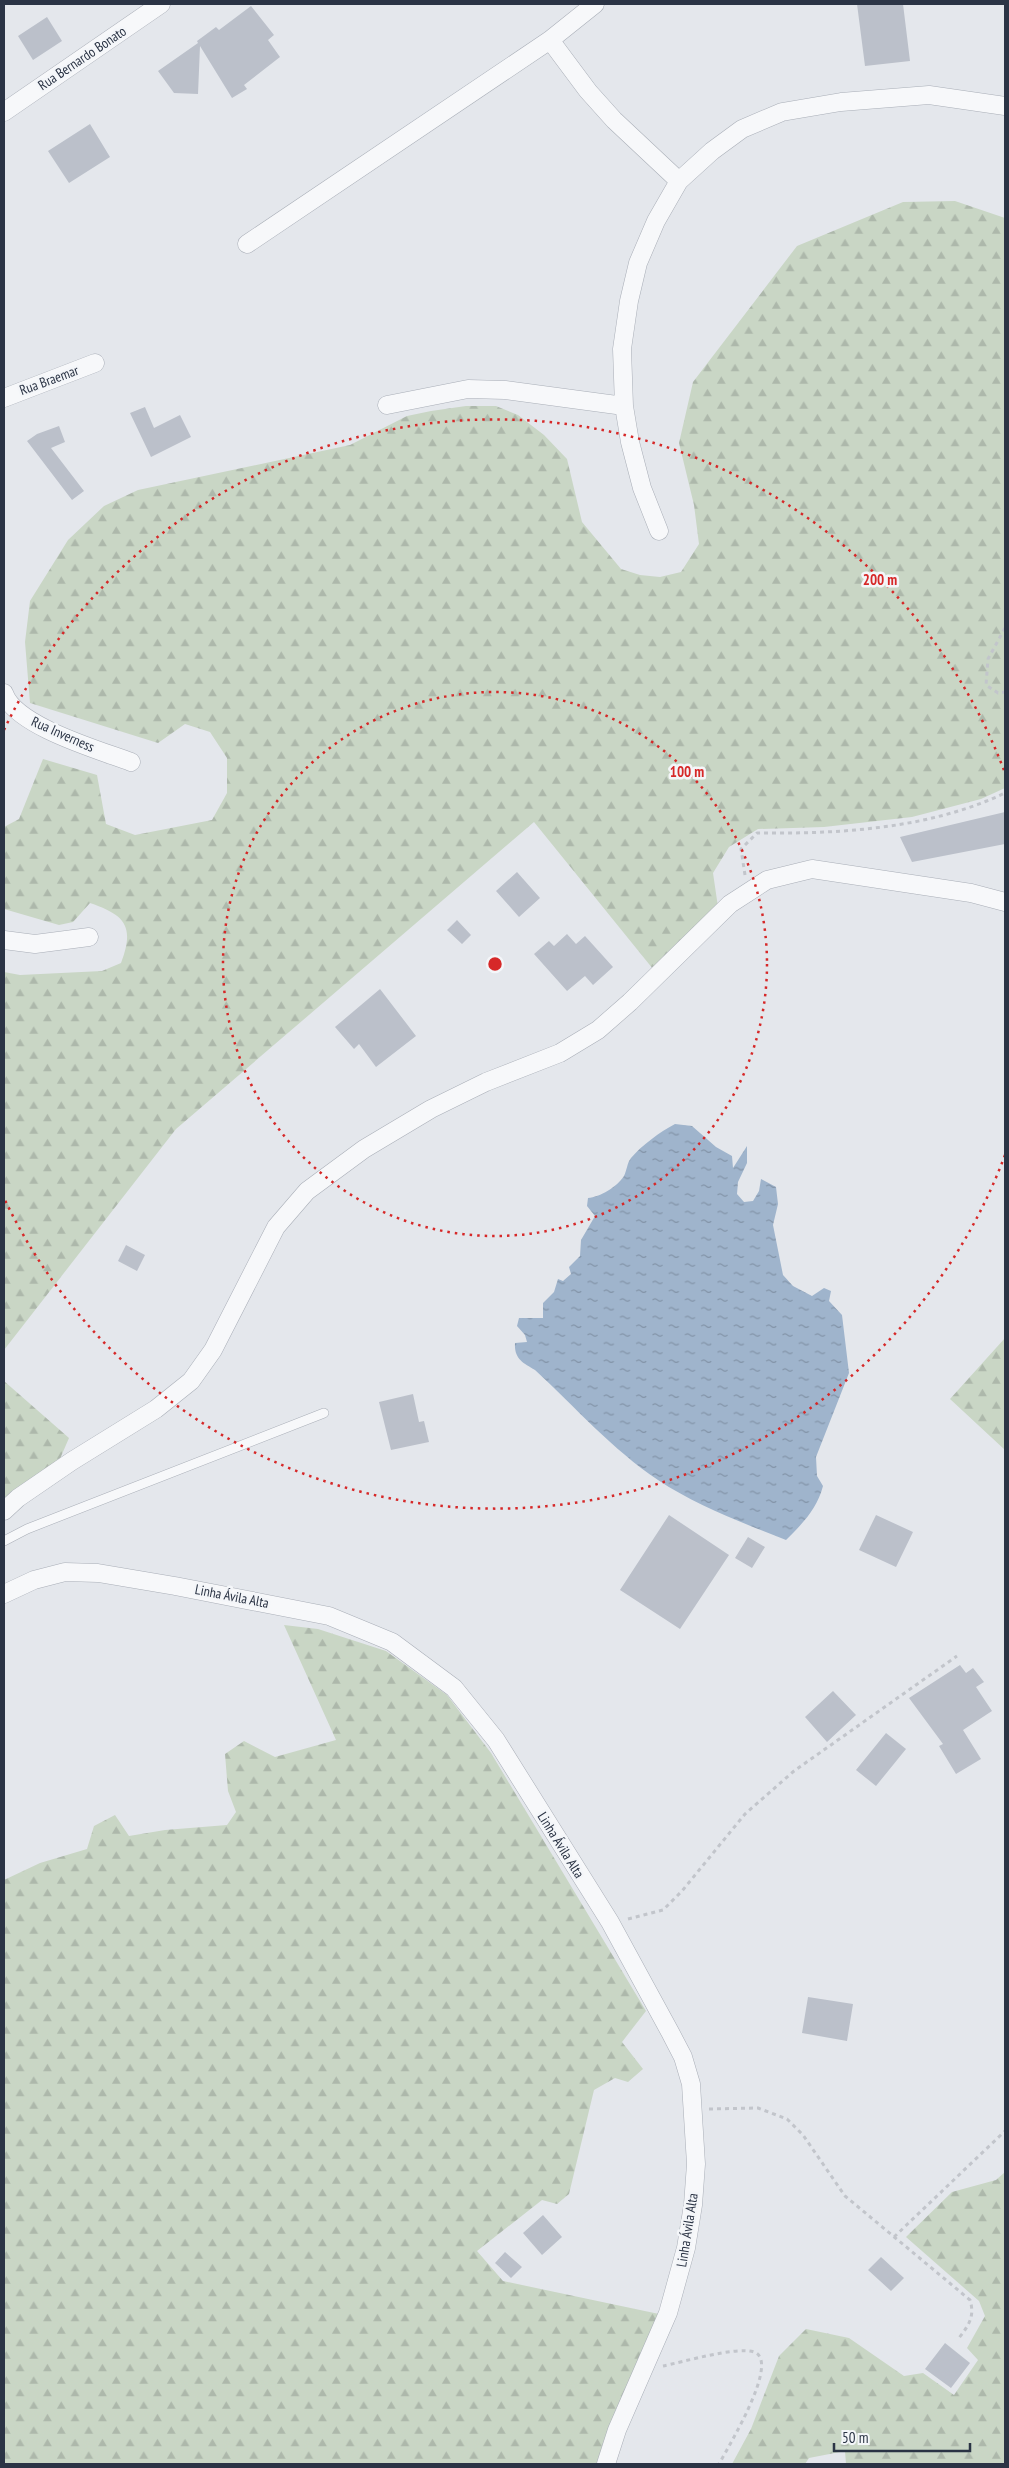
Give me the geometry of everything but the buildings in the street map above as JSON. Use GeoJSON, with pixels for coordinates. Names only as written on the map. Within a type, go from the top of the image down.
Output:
{"type":"FeatureCollection","features":[{"type":"Feature","properties":{"kind":"street","name":"Rua Bernardo Bonato"},"geometry":{"type":"LineString","coordinates":[[4,112],[161,4]]}},
{"type":"Feature","properties":{"kind":"street"},"geometry":{"type":"LineString","coordinates":[[248,244],[550,40],[595,4]]}},
{"type":"Feature","properties":{"kind":"street"},"geometry":{"type":"LineString","coordinates":[[550,40],[608,112],[679,181]]}},
{"type":"Feature","properties":{"kind":"street"},"geometry":{"type":"LineString","coordinates":[[659,531],[642,488],[630,442],[624,406],[622,349],[629,301],[638,263],[656,221],[679,181],[712,151],[742,129],[782,112],[841,102],[929,94],[1005,106]]}},
{"type":"Feature","properties":{"kind":"street","name":"Rua Braemar"},"geometry":{"type":"LineString","coordinates":[[4,398],[95,363]]}},
{"type":"Feature","properties":{"kind":"street"},"geometry":{"type":"LineString","coordinates":[[387,405],[468,389],[505,390],[624,406]]}},
{"type":"Feature","properties":{"kind":"street","name":"Rua Inverness"},"geometry":{"type":"LineString","coordinates":[[4,693],[18,714],[44,728],[131,762]]}},
{"type":"Feature","properties":{"kind":"street"},"geometry":{"type":"LineString","coordinates":[[4,1511],[18,1498],[72,1461],[156,1409],[190,1381],[213,1350],[276,1227],[307,1191],[364,1149],[431,1109],[486,1082],[560,1052],[598,1030],[630,1002],[730,904],[767,880],[812,870],[971,893],[1005,902]]}},
{"type":"Feature","properties":{"kind":"street"},"geometry":{"type":"LineString","coordinates":[[4,940],[35,944],[89,937]]}},
{"type":"Feature","properties":{"kind":"street","name":"Linha Ávila Alta"},"geometry":{"type":"LineString","coordinates":[[4,1594],[34,1580],[65,1572],[98,1573],[329,1616],[392,1642],[454,1688],[496,1740],[610,1922],[683,2057],[691,2084],[696,2164],[693,2205],[686,2248],[668,2313],[617,2430],[606,2464]]}},
{"type":"Feature","properties":{"kind":"lane"},"geometry":{"type":"LineString","coordinates":[[4,1541],[27,1529],[324,1413]]}},
{"type":"Feature","properties":{"kind":"path"},"geometry":{"type":"LineString","coordinates":[[1005,628],[988,659],[986,685],[998,693],[1005,692]]}},
{"type":"Feature","properties":{"kind":"path"},"geometry":{"type":"LineString","coordinates":[[747,893],[741,849],[757,833],[813,834],[912,823],[983,804],[1005,794]]}},
{"type":"Feature","properties":{"kind":"path"},"geometry":{"type":"LineString","coordinates":[[610,1922],[643,1917],[663,1910],[682,1891],[745,1814],[794,1771],[956,1656]]}},
{"type":"Feature","properties":{"kind":"path"},"geometry":{"type":"LineString","coordinates":[[693,2109],[758,2108],[787,2119],[803,2135],[845,2196],[970,2300],[973,2311],[970,2323],[959,2338]]}},
{"type":"Feature","properties":{"kind":"path"},"geometry":{"type":"LineString","coordinates":[[894,2237],[1005,2131]]}},
{"type":"Feature","properties":{"kind":"path"},"geometry":{"type":"LineString","coordinates":[[644,2370],[734,2351],[756,2352],[762,2357],[764,2365],[745,2417],[719,2464]]}},
{"type":"Feature","properties":{"kind":"green space"},"geometry":{"type":"Polygon","coordinates":[[[955,201],[1005,218],[1005,788],[981,799],[912,817],[824,827],[758,829],[729,847],[713,873],[718,907],[653,969],[534,822],[176,1129],[4,1350],[4,972],[20,975],[102,971],[121,963],[127,940],[127,931],[124,924],[112,912],[90,903],[73,922],[59,925],[4,909],[4,827],[19,819],[43,759],[97,775],[106,824],[135,835],[212,820],[227,793],[227,758],[210,732],[185,724],[158,743],[30,703],[25,642],[30,601],[68,540],[104,506],[138,490],[350,445],[407,416],[466,406],[496,406],[518,415],[544,435],[567,459],[582,522],[621,569],[640,575],[660,577],[681,572],[699,544],[694,505],[679,443],[693,382],[797,246],[903,202],[955,201]]]}},
{"type":"Feature","properties":{"kind":"green space"},"geometry":{"type":"Polygon","coordinates":[[[1005,1338],[1005,1450],[950,1399],[1005,1338]]]}},
{"type":"Feature","properties":{"kind":"green space"},"geometry":{"type":"Polygon","coordinates":[[[4,1381],[69,1438],[56,1468],[4,1504],[4,1381]]]}},
{"type":"Feature","properties":{"kind":"green space"},"geometry":{"type":"Polygon","coordinates":[[[284,1625],[318,1629],[386,1651],[447,1695],[491,1753],[646,2011],[622,2042],[643,2069],[628,2082],[615,2078],[594,2090],[569,2194],[557,2204],[542,2200],[477,2251],[503,2281],[659,2314],[599,2464],[4,2464],[4,1880],[40,1863],[87,1849],[94,1826],[115,1815],[129,1836],[165,1830],[227,1825],[236,1812],[228,1791],[225,1754],[244,1741],[275,1757],[336,1740],[284,1625]]]}},
{"type":"Feature","properties":{"kind":"green space"},"geometry":{"type":"Polygon","coordinates":[[[1005,2172],[1005,2464],[846,2464],[845,2451],[809,2458],[805,2464],[732,2464],[751,2429],[779,2356],[806,2329],[849,2338],[904,2376],[923,2373],[954,2395],[978,2360],[967,2348],[985,2316],[979,2301],[906,2237],[952,2192],[996,2180],[1005,2172]]]}},
{"type":"Feature","properties":{"kind":"water"},"geometry":{"type":"Polygon","coordinates":[[[675,1124],[692,1126],[716,1147],[732,1156],[733,1168],[747,1146],[747,1163],[738,1182],[737,1194],[744,1202],[753,1201],[759,1191],[761,1179],[776,1187],[778,1204],[773,1225],[783,1275],[793,1286],[812,1296],[824,1288],[831,1291],[829,1301],[842,1315],[849,1373],[816,1457],[817,1476],[823,1486],[813,1509],[804,1522],[786,1540],[704,1506],[658,1480],[610,1442],[535,1370],[520,1360],[516,1353],[515,1343],[527,1342],[525,1335],[517,1326],[519,1318],[543,1318],[543,1303],[554,1292],[558,1279],[563,1281],[571,1274],[569,1267],[580,1256],[581,1240],[595,1216],[587,1206],[588,1198],[603,1194],[613,1188],[624,1176],[635,1153],[675,1124]]]}}]}
